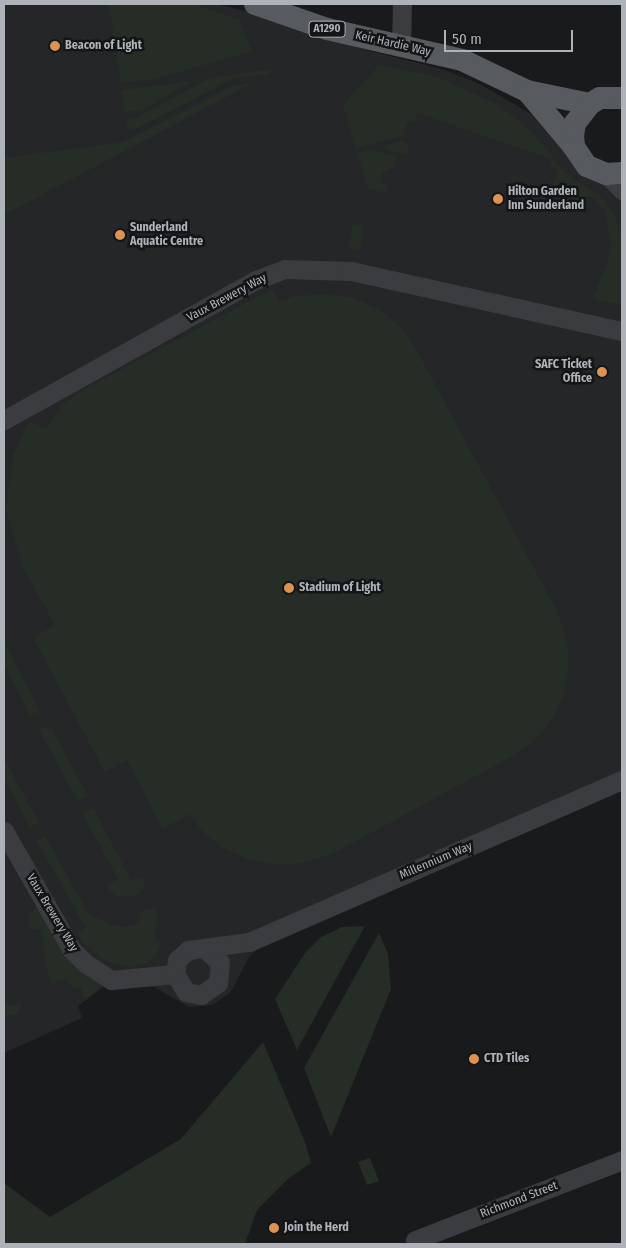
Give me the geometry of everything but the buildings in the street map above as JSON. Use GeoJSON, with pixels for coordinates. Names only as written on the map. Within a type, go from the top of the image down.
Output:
{"type":"FeatureCollection","features":[{"type":"Feature","properties":{"kind":"main road","name":"Keir Hardie Way"},"geometry":{"type":"LineString","coordinates":[[255,4],[328,29],[462,60],[527,91]]}},
{"type":"Feature","properties":{"kind":"main road","name":"A1290"},"geometry":{"type":"LineString","coordinates":[[527,91],[590,104]]}},
{"type":"Feature","properties":{"kind":"main road","name":"A1290"},"geometry":{"type":"LineString","coordinates":[[527,91],[574,147]]}},
{"type":"Feature","properties":{"kind":"main road"},"geometry":{"type":"LineString","coordinates":[[614,174],[587,166],[574,147],[575,123],[590,104],[600,98],[622,98]]}},
{"type":"Feature","properties":{"kind":"street"},"geometry":{"type":"LineString","coordinates":[[401,45],[402,4]]}},
{"type":"Feature","properties":{"kind":"street"},"geometry":{"type":"LineString","coordinates":[[614,174],[622,190]]}},
{"type":"Feature","properties":{"kind":"street","name":"Vaux Brewery Way"},"geometry":{"type":"LineString","coordinates":[[4,420],[256,280],[284,269],[351,272],[621,330]]}},
{"type":"Feature","properties":{"kind":"street","name":"Millennium Way"},"geometry":{"type":"LineString","coordinates":[[206,950],[249,942],[622,780]]}},
{"type":"Feature","properties":{"kind":"street","name":"Vaux Brewery Way"},"geometry":{"type":"LineString","coordinates":[[4,831],[72,950],[85,963],[111,980],[175,974]]}},
{"type":"Feature","properties":{"kind":"street","name":"Millennium Way"},"geometry":{"type":"LineString","coordinates":[[221,968],[249,942]]}},
{"type":"Feature","properties":{"kind":"street"},"geometry":{"type":"LineString","coordinates":[[194,948],[206,950],[216,957],[221,968],[214,989],[201,995],[181,987],[175,974],[182,954],[194,948]]}},
{"type":"Feature","properties":{"kind":"street","name":"Richmond Street"},"geometry":{"type":"LineString","coordinates":[[415,1240],[622,1160]]}},
{"type":"Feature","properties":{"kind":"shaded area"},"geometry":{"type":"Polygon","coordinates":[[[4,4],[216,4],[253,13],[366,50],[445,70],[480,84],[531,114],[582,173],[622,183],[622,786],[261,946],[249,957],[231,992],[212,1005],[189,1007],[154,987],[107,984],[78,1006],[82,1018],[4,1053],[4,4]]]}},
{"type":"Feature","properties":{"kind":"shaded area"},"geometry":{"type":"Polygon","coordinates":[[[109,4],[194,4],[240,20],[252,51],[155,79],[121,83],[109,4]]]}},
{"type":"Feature","properties":{"kind":"shaded area"},"geometry":{"type":"Polygon","coordinates":[[[379,65],[438,77],[500,106],[534,134],[564,172],[600,196],[614,214],[622,238],[622,304],[592,300],[607,263],[610,244],[606,211],[594,198],[586,196],[573,203],[549,194],[558,169],[550,166],[552,159],[417,113],[413,123],[408,121],[403,136],[355,148],[343,105],[379,65]]]}},
{"type":"Feature","properties":{"kind":"shaded area"},"geometry":{"type":"Polygon","coordinates":[[[272,69],[269,74],[232,79],[138,128],[128,130],[126,119],[137,117],[210,78],[272,69]]]}},
{"type":"Feature","properties":{"kind":"shaded area"},"geometry":{"type":"Polygon","coordinates":[[[193,81],[143,110],[124,112],[121,90],[193,81]]]}},
{"type":"Feature","properties":{"kind":"shaded area"},"geometry":{"type":"Polygon","coordinates":[[[253,83],[4,215],[4,158],[123,142],[233,86],[253,83]]]}},
{"type":"Feature","properties":{"kind":"shaded area"},"geometry":{"type":"Polygon","coordinates":[[[402,140],[409,145],[406,155],[380,147],[402,140]]]}},
{"type":"Feature","properties":{"kind":"shaded area"},"geometry":{"type":"Polygon","coordinates":[[[370,149],[397,157],[393,168],[382,172],[382,182],[388,186],[386,193],[368,188],[357,153],[370,149]]]}},
{"type":"Feature","properties":{"kind":"shaded area"},"geometry":{"type":"Polygon","coordinates":[[[352,224],[363,226],[360,251],[349,249],[352,224]]]}},
{"type":"Feature","properties":{"kind":"shaded area","name":"Stadium of Light"},"geometry":{"type":"Polygon","coordinates":[[[272,289],[279,302],[296,296],[325,294],[353,298],[379,309],[401,327],[417,351],[556,609],[566,636],[569,664],[565,692],[553,718],[534,741],[511,757],[334,853],[307,862],[279,865],[250,860],[223,848],[201,830],[190,814],[163,829],[127,760],[105,772],[33,638],[55,625],[23,567],[6,511],[13,455],[29,422],[46,428],[65,403],[78,393],[272,289]]]}},
{"type":"Feature","properties":{"kind":"shaded area"},"geometry":{"type":"Polygon","coordinates":[[[4,642],[40,711],[30,715],[4,664],[4,642]]]}},
{"type":"Feature","properties":{"kind":"shaded area"},"geometry":{"type":"Polygon","coordinates":[[[38,728],[52,729],[88,796],[78,802],[38,728]]]}},
{"type":"Feature","properties":{"kind":"shaded area"},"geometry":{"type":"Polygon","coordinates":[[[4,758],[39,823],[30,827],[4,779],[4,758]]]}},
{"type":"Feature","properties":{"kind":"shaded area"},"geometry":{"type":"Polygon","coordinates":[[[93,808],[131,880],[144,877],[144,888],[135,896],[116,897],[106,886],[118,879],[82,813],[93,808]]]}},
{"type":"Feature","properties":{"kind":"shaded area"},"geometry":{"type":"Polygon","coordinates":[[[45,836],[88,913],[111,925],[126,927],[140,922],[139,914],[146,909],[156,909],[158,916],[154,937],[161,941],[156,956],[147,963],[130,967],[108,962],[83,943],[77,933],[86,928],[36,840],[45,836]]]}},
{"type":"Feature","properties":{"kind":"shaded area"},"geometry":{"type":"Polygon","coordinates":[[[36,908],[40,909],[104,982],[85,1000],[80,987],[72,989],[67,978],[50,984],[40,929],[30,929],[29,914],[36,908]]]}},
{"type":"Feature","properties":{"kind":"shaded area"},"geometry":{"type":"Polygon","coordinates":[[[365,926],[297,1050],[275,999],[305,953],[321,937],[342,927],[365,926]]]}},
{"type":"Feature","properties":{"kind":"shaded area"},"geometry":{"type":"Polygon","coordinates":[[[379,933],[388,954],[391,989],[331,1137],[304,1068],[379,933]]]}},
{"type":"Feature","properties":{"kind":"shaded area"},"geometry":{"type":"Polygon","coordinates":[[[23,1003],[17,1015],[4,1015],[4,1006],[23,1003]]]}},
{"type":"Feature","properties":{"kind":"shaded area"},"geometry":{"type":"Polygon","coordinates":[[[263,1042],[305,1142],[311,1163],[289,1178],[257,1210],[245,1244],[4,1244],[4,1183],[50,1217],[181,1139],[263,1042]]]}},
{"type":"Feature","properties":{"kind":"shaded area"},"geometry":{"type":"Polygon","coordinates":[[[370,1158],[379,1181],[367,1185],[358,1162],[370,1158]]]}},
{"type":"Feature","properties":{"kind":"place","name":"Beacon of Light"},"geometry":{"type":"Point","coordinates":[55,46]}},
{"type":"Feature","properties":{"kind":"place","name":"Hilton Garden Inn Sunderland"},"geometry":{"type":"Point","coordinates":[498,199]}},
{"type":"Feature","properties":{"kind":"place","name":"Sunderland Aquatic Centre"},"geometry":{"type":"Point","coordinates":[120,235]}},
{"type":"Feature","properties":{"kind":"place","name":"SAFC Ticket Office"},"geometry":{"type":"Point","coordinates":[602,372]}},
{"type":"Feature","properties":{"kind":"place","name":"Stadium of Light"},"geometry":{"type":"Point","coordinates":[289,588]}},
{"type":"Feature","properties":{"kind":"place","name":"CTD Tiles"},"geometry":{"type":"Point","coordinates":[474,1059]}},
{"type":"Feature","properties":{"kind":"place","name":"Join the Herd"},"geometry":{"type":"Point","coordinates":[274,1228]}}]}
